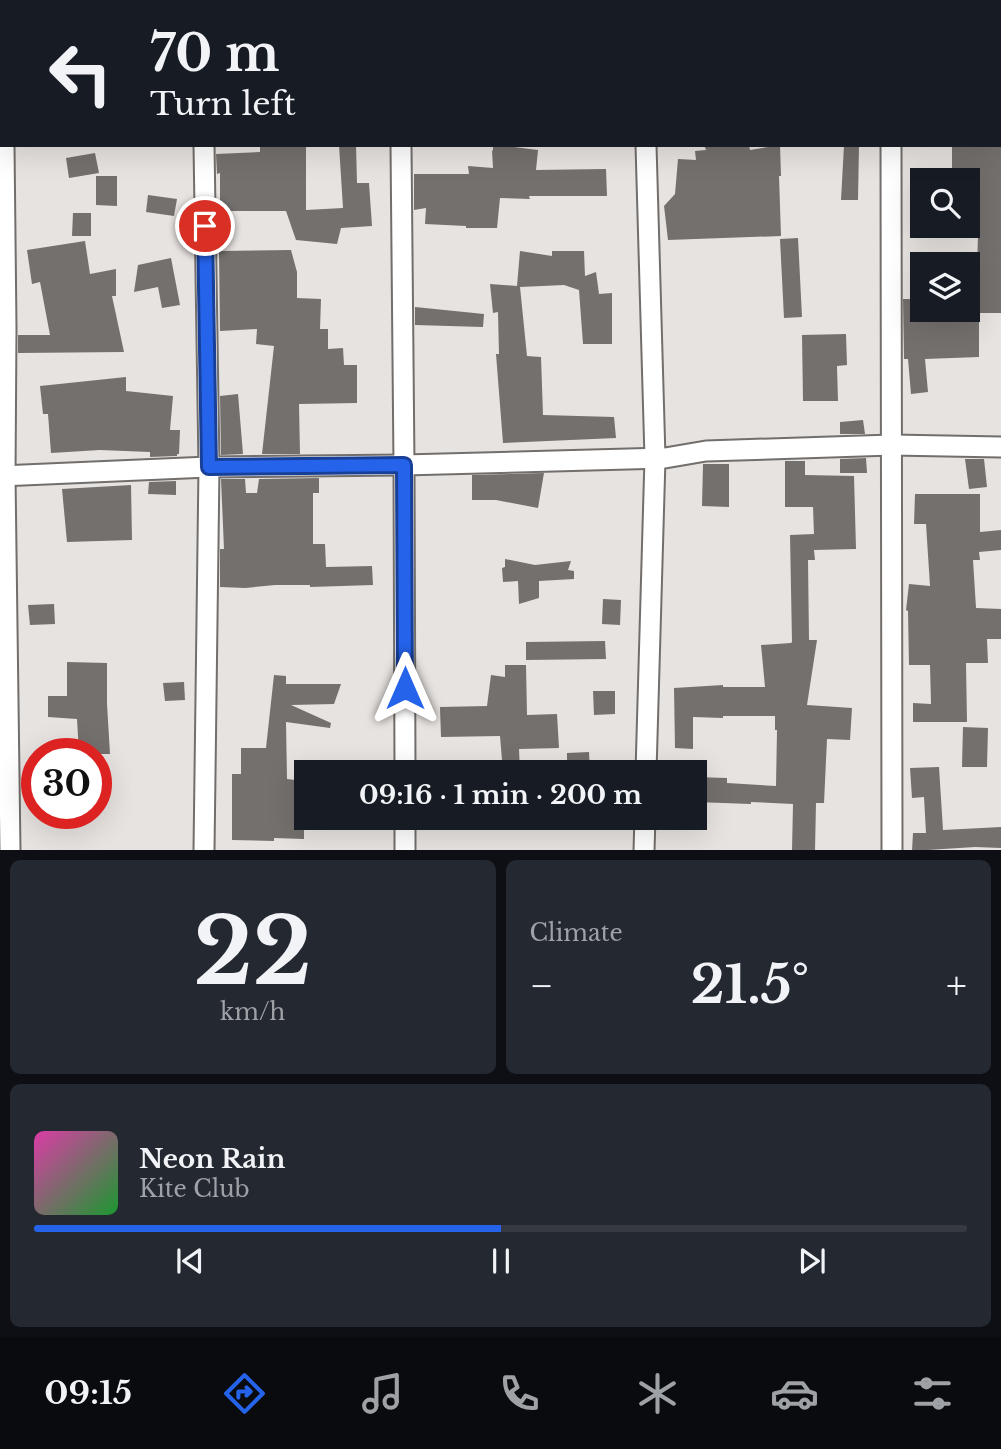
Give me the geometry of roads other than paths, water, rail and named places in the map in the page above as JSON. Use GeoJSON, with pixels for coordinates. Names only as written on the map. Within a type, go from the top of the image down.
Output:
{"type":"FeatureCollection","features":[{"type":"Feature","properties":{"kind":"street"},"geometry":{"type":"LineString","coordinates":[[4,147],[6,328],[2,476],[10,850]]}},
{"type":"Feature","properties":{"kind":"street"},"geometry":{"type":"LineString","coordinates":[[204,147],[209,467],[204,850]]}},
{"type":"Feature","properties":{"kind":"street"},"geometry":{"type":"LineString","coordinates":[[401,147],[405,760]]}},
{"type":"Feature","properties":{"kind":"street"},"geometry":{"type":"LineString","coordinates":[[646,147],[654,458],[646,760]]}},
{"type":"Feature","properties":{"kind":"street"},"geometry":{"type":"LineString","coordinates":[[891,147],[892,850]]}},
{"type":"Feature","properties":{"kind":"street"},"geometry":{"type":"LineString","coordinates":[[2,476],[209,467],[665,458],[706,451],[892,445],[1001,447]]}},
{"type":"Feature","properties":{"kind":"street"},"geometry":{"type":"LineString","coordinates":[[405,830],[405,850]]}},
{"type":"Feature","properties":{"kind":"street"},"geometry":{"type":"LineString","coordinates":[[644,850],[645,830]]}}]}
